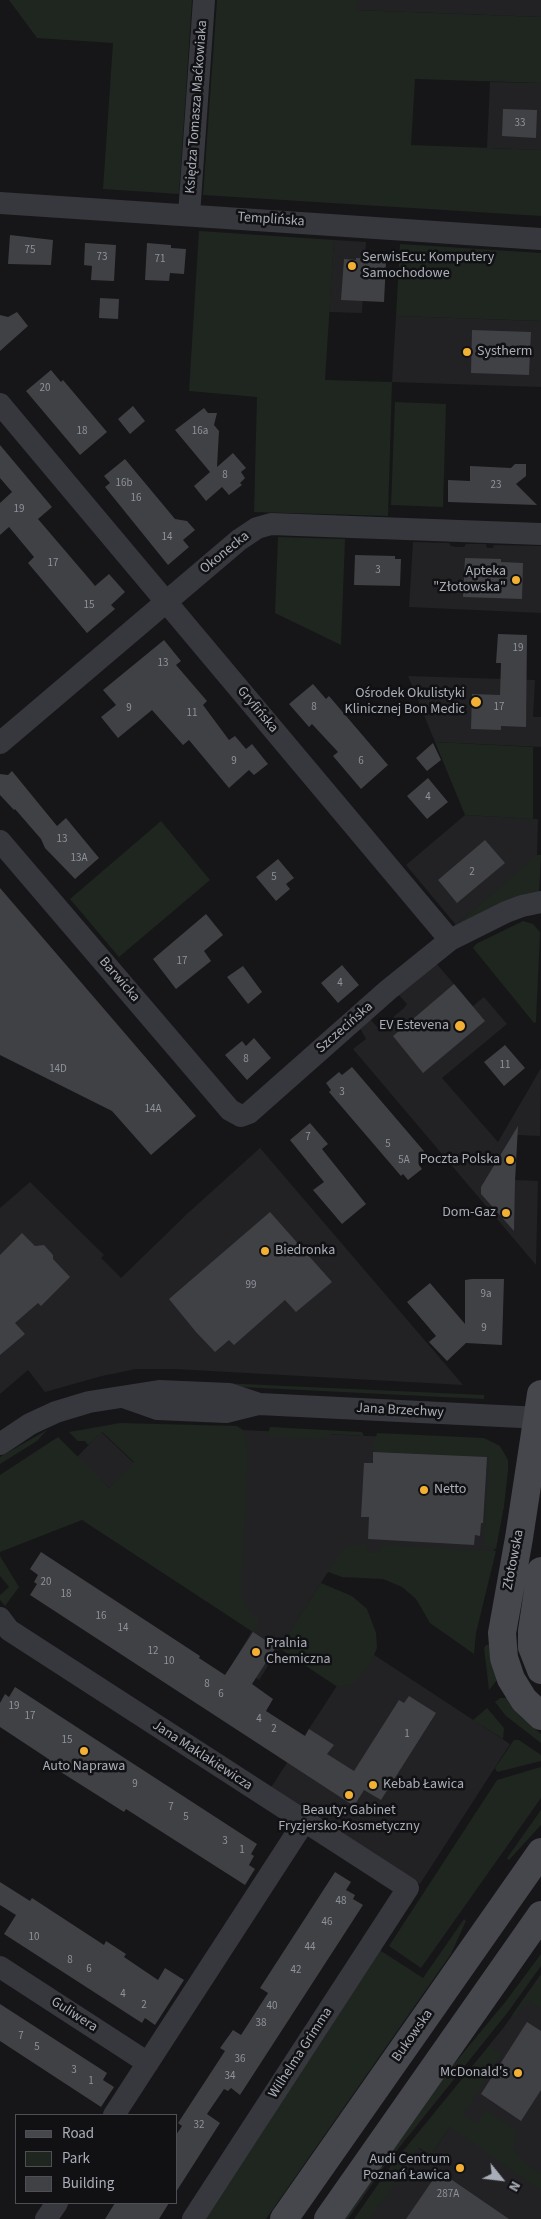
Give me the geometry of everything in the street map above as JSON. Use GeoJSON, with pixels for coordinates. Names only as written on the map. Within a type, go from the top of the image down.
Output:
{"type":"FeatureCollection","features":[{"type":"Feature","properties":{"kind":"main road","name":"Złotowska"},"geometry":{"type":"LineString","coordinates":[[540,1410],[502,1632],[504,1658],[511,1679],[524,1700],[541,1716]]}},
{"type":"Feature","properties":{"kind":"main road","name":"Złotowska"},"geometry":{"type":"LineString","coordinates":[[541,1571],[532,1631],[532,1647],[541,1670]]}},
{"type":"Feature","properties":{"kind":"main road","name":"Bukowska"},"geometry":{"type":"LineString","coordinates":[[284,2219],[541,1852]]}},
{"type":"Feature","properties":{"kind":"main road"},"geometry":{"type":"LineString","coordinates":[[328,2219],[541,1915]]}},
{"type":"Feature","properties":{"kind":"street","name":"Księdza Tomasza Maćkowiaka"},"geometry":{"type":"LineString","coordinates":[[189,215],[204,0]]}},
{"type":"Feature","properties":{"kind":"street","name":"Templińska"},"geometry":{"type":"LineString","coordinates":[[0,203],[541,239]]}},
{"type":"Feature","properties":{"kind":"street","name":"Gryfińska"},"geometry":{"type":"LineString","coordinates":[[0,404],[450,940]]}},
{"type":"Feature","properties":{"kind":"street","name":"Okonecka"},"geometry":{"type":"LineString","coordinates":[[0,743],[239,540],[257,528],[271,524],[541,534]]}},
{"type":"Feature","properties":{"kind":"street","name":"Barwicka"},"geometry":{"type":"LineString","coordinates":[[0,841],[230,1110],[241,1116]]}},
{"type":"Feature","properties":{"kind":"street"},"geometry":{"type":"LineString","coordinates":[[450,940],[506,912],[541,902]]}},
{"type":"Feature","properties":{"kind":"street","name":"Szczecińska"},"geometry":{"type":"LineString","coordinates":[[241,1116],[249,1113],[388,990],[450,940]]}},
{"type":"Feature","properties":{"kind":"street","name":"Jana Brzechwy"},"geometry":{"type":"LineString","coordinates":[[0,1444],[30,1424],[56,1412],[89,1402],[159,1391],[221,1394],[259,1404],[540,1410]]}},
{"type":"Feature","properties":{"kind":"street","name":"Jana Maklakiewicza"},"geometry":{"type":"LineString","coordinates":[[3,1631],[408,1888]]}},
{"type":"Feature","properties":{"kind":"street"},"geometry":{"type":"LineString","coordinates":[[115,2114],[304,1822]]}},
{"type":"Feature","properties":{"kind":"street","name":"Wilhelma Grimma"},"geometry":{"type":"LineString","coordinates":[[193,2219],[408,1888]]}},
{"type":"Feature","properties":{"kind":"street","name":"Guliwera"},"geometry":{"type":"LineString","coordinates":[[0,1967],[148,2063]]}},
{"type":"Feature","properties":{"kind":"street"},"geometry":{"type":"LineString","coordinates":[[46,2219],[56,2204]]}},
{"type":"Feature","properties":{"kind":"shaded area"},"geometry":{"type":"Polygon","coordinates":[[[356,0],[541,0],[541,17],[356,10],[356,0]]]}},
{"type":"Feature","properties":{"kind":"shaded area"},"geometry":{"type":"Polygon","coordinates":[[[490,82],[541,83],[541,150],[487,148],[490,82]]]}},
{"type":"Feature","properties":{"kind":"shaded area"},"geometry":{"type":"Polygon","coordinates":[[[334,240],[366,242],[362,313],[329,312],[334,240]]]}},
{"type":"Feature","properties":{"kind":"shaded area","name":"Systherm"},"geometry":{"type":"Polygon","coordinates":[[[396,316],[541,321],[541,387],[392,382],[396,316]]]}},
{"type":"Feature","properties":{"kind":"shaded area"},"geometry":{"type":"Polygon","coordinates":[[[413,542],[449,543],[451,546],[457,547],[464,547],[466,544],[486,544],[487,548],[493,548],[494,545],[541,546],[541,613],[409,607],[413,542]]]}},
{"type":"Feature","properties":{"kind":"shaded area","name":"Ośrodek Okulistyki Klinicznej Bon Medic"},"geometry":{"type":"Polygon","coordinates":[[[408,676],[535,680],[533,717],[541,717],[541,747],[435,742],[408,676]]]}},
{"type":"Feature","properties":{"kind":"shaded area"},"geometry":{"type":"Polygon","coordinates":[[[465,815],[538,819],[537,856],[456,925],[406,865],[465,815]]]}},
{"type":"Feature","properties":{"kind":"shaded area"},"geometry":{"type":"Polygon","coordinates":[[[435,962],[473,1006],[484,997],[507,1024],[442,1078],[498,1142],[541,1068],[540,1136],[517,1135],[515,1180],[538,1181],[536,1265],[353,1049],[366,1039],[360,1028],[369,1018],[379,1029],[404,1008],[407,1004],[397,993],[435,962]]]}},
{"type":"Feature","properties":{"kind":"shaded area"},"geometry":{"type":"Polygon","coordinates":[[[260,1148],[463,1385],[175,1369],[136,1369],[102,1376],[45,1392],[28,1370],[0,1394],[0,1208],[30,1182],[104,1255],[101,1258],[121,1278],[188,1213],[260,1148]]]}},
{"type":"Feature","properties":{"kind":"shaded area"},"geometry":{"type":"Polygon","coordinates":[[[243,1430],[492,1442],[504,1506],[488,1579],[328,1572],[259,1680],[233,1663],[252,1631],[233,1619],[243,1430]]]}},
{"type":"Feature","properties":{"kind":"shaded area"},"geometry":{"type":"Polygon","coordinates":[[[101,1432],[134,1463],[109,1488],[76,1458],[101,1432]]]}},
{"type":"Feature","properties":{"kind":"shaded area"},"geometry":{"type":"Polygon","coordinates":[[[362,1647],[510,1744],[420,1884],[270,1789],[362,1647]]]}},
{"type":"Feature","properties":{"kind":"shaded area"},"geometry":{"type":"Polygon","coordinates":[[[541,1975],[541,2219],[365,2219],[416,2147],[426,2153],[433,2152],[450,2127],[433,2115],[504,2027],[541,1975]]]}},
{"type":"Feature","properties":{"kind":"green space"},"geometry":{"type":"Polygon","coordinates":[[[9,0],[192,0],[179,194],[103,189],[113,43],[37,38],[9,0]]]}},
{"type":"Feature","properties":{"kind":"green space"},"geometry":{"type":"Polygon","coordinates":[[[217,0],[356,0],[356,10],[541,17],[541,83],[415,79],[411,145],[541,150],[541,216],[203,195],[217,0]]]}},
{"type":"Feature","properties":{"kind":"green space"},"geometry":{"type":"Polygon","coordinates":[[[199,231],[334,240],[325,380],[392,382],[388,516],[254,512],[257,397],[189,391],[199,231]]]}},
{"type":"Feature","properties":{"kind":"green space"},"geometry":{"type":"Polygon","coordinates":[[[400,244],[541,253],[541,321],[396,316],[400,244]]]}},
{"type":"Feature","properties":{"kind":"green space"},"geometry":{"type":"Polygon","coordinates":[[[395,402],[446,404],[443,507],[391,505],[395,402]]]}},
{"type":"Feature","properties":{"kind":"green space"},"geometry":{"type":"Polygon","coordinates":[[[278,537],[345,539],[341,645],[275,613],[278,537]]]}},
{"type":"Feature","properties":{"kind":"green space"},"geometry":{"type":"Polygon","coordinates":[[[435,742],[533,747],[533,819],[465,815],[435,742]]]}},
{"type":"Feature","properties":{"kind":"green space"},"geometry":{"type":"Polygon","coordinates":[[[161,821],[210,880],[119,957],[70,899],[161,821]]]}},
{"type":"Feature","properties":{"kind":"green space"},"geometry":{"type":"Polygon","coordinates":[[[537,855],[541,855],[539,894],[456,925],[537,855]]]}},
{"type":"Feature","properties":{"kind":"green space"},"geometry":{"type":"Polygon","coordinates":[[[523,921],[533,924],[540,932],[536,1022],[534,1023],[473,948],[476,944],[523,921]]]}},
{"type":"Feature","properties":{"kind":"green space"},"geometry":{"type":"Polygon","coordinates":[[[221,1383],[484,1395],[484,1399],[220,1386],[221,1383]]]}},
{"type":"Feature","properties":{"kind":"green space"},"geometry":{"type":"Polygon","coordinates":[[[120,1423],[237,1426],[243,1430],[248,1450],[241,1592],[246,1608],[259,1622],[253,1632],[82,1520],[0,1552],[0,1475],[58,1437],[109,1488],[134,1462],[102,1432],[88,1445],[85,1441],[78,1441],[69,1432],[120,1423]]]}},
{"type":"Feature","properties":{"kind":"green space"},"geometry":{"type":"Polygon","coordinates":[[[270,1427],[362,1432],[364,1436],[331,1434],[325,1439],[272,1437],[268,1434],[270,1427]]]}},
{"type":"Feature","properties":{"kind":"green space"},"geometry":{"type":"Polygon","coordinates":[[[47,1430],[37,1441],[0,1464],[0,1457],[47,1430]]]}},
{"type":"Feature","properties":{"kind":"green space"},"geometry":{"type":"Polygon","coordinates":[[[377,1433],[484,1438],[500,1446],[508,1460],[508,1471],[496,1549],[484,1545],[489,1457],[373,1452],[377,1433]]]}},
{"type":"Feature","properties":{"kind":"green space"},"geometry":{"type":"Polygon","coordinates":[[[367,1544],[367,1552],[380,1553],[381,1545],[496,1551],[476,1633],[474,1654],[430,1623],[416,1599],[402,1587],[383,1579],[342,1577],[328,1572],[346,1547],[367,1544]]]}},
{"type":"Feature","properties":{"kind":"green space"},"geometry":{"type":"Polygon","coordinates":[[[0,1556],[19,1587],[5,1606],[0,1600],[0,1595],[9,1587],[0,1576],[0,1556]]]}},
{"type":"Feature","properties":{"kind":"green space"},"geometry":{"type":"Polygon","coordinates":[[[321,1583],[352,1596],[367,1609],[376,1633],[377,1648],[371,1662],[353,1684],[336,1686],[279,1648],[321,1583]]]}},
{"type":"Feature","properties":{"kind":"green space"},"geometry":{"type":"Polygon","coordinates":[[[486,1645],[490,1645],[490,1658],[497,1680],[489,1690],[484,1648],[486,1645]]]}},
{"type":"Feature","properties":{"kind":"green space"},"geometry":{"type":"Polygon","coordinates":[[[500,1698],[507,1698],[521,1717],[541,1734],[541,1743],[506,1716],[495,1702],[500,1698]]]}},
{"type":"Feature","properties":{"kind":"green space"},"geometry":{"type":"Polygon","coordinates":[[[487,1708],[504,1728],[503,1739],[473,1720],[487,1708]]]}},
{"type":"Feature","properties":{"kind":"green space"},"geometry":{"type":"Polygon","coordinates":[[[514,1740],[519,1740],[541,1755],[541,1761],[497,1772],[495,1768],[514,1740]]]}},
{"type":"Feature","properties":{"kind":"green space"},"geometry":{"type":"Polygon","coordinates":[[[541,1767],[541,1798],[421,1968],[389,1946],[497,1780],[541,1767]]]}},
{"type":"Feature","properties":{"kind":"green space"},"geometry":{"type":"Polygon","coordinates":[[[541,1810],[541,1825],[509,1860],[507,1858],[541,1810]]]}},
{"type":"Feature","properties":{"kind":"green space"},"geometry":{"type":"Polygon","coordinates":[[[464,1919],[466,1921],[451,1954],[266,2219],[203,2219],[378,1949],[423,1978],[464,1919]]]}},
{"type":"Feature","properties":{"kind":"green space"},"geometry":{"type":"Polygon","coordinates":[[[541,1954],[541,1966],[508,2012],[386,2164],[348,2219],[345,2219],[449,2070],[506,2001],[541,1954]]]}},
{"type":"Feature","properties":{"kind":"green space"},"geometry":{"type":"Polygon","coordinates":[[[541,1974],[541,2008],[527,2000],[515,2017],[512,2015],[541,1974]]]}},
{"type":"Feature","properties":{"kind":"green space"},"geometry":{"type":"Polygon","coordinates":[[[489,2046],[502,2054],[463,2115],[477,2124],[485,2110],[516,2130],[514,2149],[519,2158],[541,2174],[541,2190],[450,2127],[433,2152],[429,2154],[419,2148],[370,2219],[354,2219],[390,2167],[489,2046]]]}},
{"type":"Feature","properties":{"kind":"building"},"geometry":{"type":"Polygon","coordinates":[[[503,109],[537,110],[536,138],[502,136],[503,109]]]}},
{"type":"Feature","properties":{"kind":"building"},"geometry":{"type":"Polygon","coordinates":[[[10,235],[53,240],[51,265],[8,264],[10,235]]]}},
{"type":"Feature","properties":{"kind":"building"},"geometry":{"type":"Polygon","coordinates":[[[85,243],[116,245],[114,281],[91,280],[92,266],[84,265],[85,243]]]}},
{"type":"Feature","properties":{"kind":"building"},"geometry":{"type":"Polygon","coordinates":[[[147,243],[171,245],[171,248],[186,249],[184,274],[170,273],[169,281],[145,280],[147,243]]]}},
{"type":"Feature","properties":{"kind":"building"},"geometry":{"type":"Polygon","coordinates":[[[356,258],[374,259],[374,262],[386,262],[384,302],[341,300],[344,259],[356,260],[356,258]]]}},
{"type":"Feature","properties":{"kind":"building"},"geometry":{"type":"Polygon","coordinates":[[[100,298],[119,299],[118,319],[99,318],[100,298]]]}},
{"type":"Feature","properties":{"kind":"building"},"geometry":{"type":"Polygon","coordinates":[[[17,312],[28,326],[0,351],[0,315],[8,317],[17,312]]]}},
{"type":"Feature","properties":{"kind":"building"},"geometry":{"type":"Polygon","coordinates":[[[472,330],[531,332],[529,375],[471,373],[472,330]]]}},
{"type":"Feature","properties":{"kind":"building"},"geometry":{"type":"Polygon","coordinates":[[[51,370],[61,382],[63,380],[107,432],[80,455],[26,391],[51,370]]]}},
{"type":"Feature","properties":{"kind":"building"},"geometry":{"type":"Polygon","coordinates":[[[133,406],[145,421],[130,434],[118,419],[133,406]]]}},
{"type":"Feature","properties":{"kind":"building"},"geometry":{"type":"Polygon","coordinates":[[[204,408],[208,413],[217,413],[214,425],[219,431],[217,467],[233,453],[246,468],[241,472],[245,478],[240,483],[242,485],[229,495],[222,487],[206,501],[194,486],[210,472],[175,430],[204,408]]]}},
{"type":"Feature","properties":{"kind":"building"},"geometry":{"type":"Polygon","coordinates":[[[0,445],[52,507],[38,519],[95,586],[109,574],[125,592],[111,605],[115,609],[87,633],[28,563],[34,557],[9,527],[0,535],[0,503],[12,492],[0,478],[0,445]]]}},
{"type":"Feature","properties":{"kind":"building"},"geometry":{"type":"Polygon","coordinates":[[[125,459],[175,519],[187,521],[195,530],[183,540],[189,547],[168,565],[105,487],[110,483],[104,476],[125,459]]]}},
{"type":"Feature","properties":{"kind":"building"},"geometry":{"type":"Polygon","coordinates":[[[515,464],[526,464],[526,476],[516,484],[537,505],[448,502],[448,480],[470,481],[470,466],[511,468],[515,464]]]}},
{"type":"Feature","properties":{"kind":"building"},"geometry":{"type":"Polygon","coordinates":[[[355,555],[395,556],[395,559],[401,559],[400,586],[354,585],[355,555]]]}},
{"type":"Feature","properties":{"kind":"building"},"geometry":{"type":"Polygon","coordinates":[[[465,558],[501,559],[501,562],[523,563],[522,599],[463,597],[465,558]]]}},
{"type":"Feature","properties":{"kind":"building"},"geometry":{"type":"Polygon","coordinates":[[[498,634],[527,635],[526,727],[501,726],[501,730],[471,729],[472,694],[500,695],[501,663],[496,663],[498,634]]]}},
{"type":"Feature","properties":{"kind":"building"},"geometry":{"type":"Polygon","coordinates":[[[164,640],[181,661],[176,665],[207,701],[203,705],[229,740],[235,736],[246,749],[252,744],[268,764],[254,775],[249,770],[229,788],[189,740],[183,745],[152,710],[118,738],[101,717],[116,705],[103,690],[164,640]]]}},
{"type":"Feature","properties":{"kind":"building"},"geometry":{"type":"Polygon","coordinates":[[[313,684],[326,699],[329,696],[388,765],[361,789],[333,756],[338,752],[312,724],[309,727],[289,704],[313,684]]]}},
{"type":"Feature","properties":{"kind":"building"},"geometry":{"type":"Polygon","coordinates":[[[433,743],[441,760],[427,771],[416,758],[433,743]]]}},
{"type":"Feature","properties":{"kind":"building"},"geometry":{"type":"Polygon","coordinates":[[[12,771],[57,826],[66,818],[99,858],[75,879],[45,848],[41,839],[15,809],[0,795],[0,774],[8,775],[12,771]]]}},
{"type":"Feature","properties":{"kind":"building"},"geometry":{"type":"Polygon","coordinates":[[[428,778],[448,802],[427,819],[407,796],[428,778]]]}},
{"type":"Feature","properties":{"kind":"building"},"geometry":{"type":"Polygon","coordinates":[[[485,840],[505,863],[457,903],[438,880],[485,840]]]}},
{"type":"Feature","properties":{"kind":"building"},"geometry":{"type":"Polygon","coordinates":[[[278,859],[294,878],[286,884],[290,889],[276,901],[256,877],[278,859]]]}},
{"type":"Feature","properties":{"kind":"building"},"geometry":{"type":"Polygon","coordinates":[[[0,888],[196,1116],[151,1155],[112,1111],[0,1055],[0,888]]]}},
{"type":"Feature","properties":{"kind":"building"},"geometry":{"type":"Polygon","coordinates":[[[206,914],[223,935],[204,951],[211,961],[176,989],[153,959],[206,914]]]}},
{"type":"Feature","properties":{"kind":"building"},"geometry":{"type":"Polygon","coordinates":[[[342,965],[359,985],[338,1003],[321,983],[342,965]]]}},
{"type":"Feature","properties":{"kind":"building"},"geometry":{"type":"Polygon","coordinates":[[[243,966],[262,992],[248,1004],[227,977],[243,966]]]}},
{"type":"Feature","properties":{"kind":"building"},"geometry":{"type":"Polygon","coordinates":[[[454,984],[485,1021],[423,1073],[393,1036],[454,984]]]}},
{"type":"Feature","properties":{"kind":"building"},"geometry":{"type":"Polygon","coordinates":[[[254,1038],[271,1058],[247,1080],[225,1055],[242,1041],[246,1046],[254,1038]]]}},
{"type":"Feature","properties":{"kind":"building"},"geometry":{"type":"Polygon","coordinates":[[[505,1045],[525,1068],[504,1086],[484,1062],[505,1045]]]}},
{"type":"Feature","properties":{"kind":"building"},"geometry":{"type":"Polygon","coordinates":[[[352,1067],[429,1157],[419,1165],[422,1169],[408,1180],[403,1174],[401,1176],[329,1092],[331,1090],[326,1083],[339,1072],[342,1075],[352,1067]]]}},
{"type":"Feature","properties":{"kind":"building"},"geometry":{"type":"Polygon","coordinates":[[[310,1123],[328,1144],[322,1149],[366,1204],[342,1224],[313,1190],[324,1182],[290,1140],[310,1123]]]}},
{"type":"Feature","properties":{"kind":"building"},"geometry":{"type":"Polygon","coordinates":[[[518,1126],[514,1231],[481,1194],[481,1187],[518,1126]]]}},
{"type":"Feature","properties":{"kind":"building","name":"Biedronka"},"geometry":{"type":"Polygon","coordinates":[[[270,1212],[332,1282],[296,1312],[285,1300],[234,1345],[229,1340],[215,1352],[169,1299],[270,1212]]]}},
{"type":"Feature","properties":{"kind":"building"},"geometry":{"type":"Polygon","coordinates":[[[22,1233],[35,1246],[44,1245],[53,1255],[53,1259],[70,1277],[41,1306],[38,1303],[15,1323],[25,1334],[0,1355],[0,1255],[22,1233]]]}},
{"type":"Feature","properties":{"kind":"building"},"geometry":{"type":"Polygon","coordinates":[[[504,1279],[502,1345],[466,1343],[447,1361],[429,1342],[436,1336],[407,1302],[430,1283],[465,1324],[465,1280],[504,1279]]]}},
{"type":"Feature","properties":{"kind":"building","name":"Netto"},"geometry":{"type":"Polygon","coordinates":[[[373,1452],[487,1457],[483,1523],[481,1523],[480,1536],[475,1535],[474,1545],[368,1539],[369,1517],[361,1517],[364,1463],[373,1463],[373,1452]]]}},
{"type":"Feature","properties":{"kind":"building"},"geometry":{"type":"Polygon","coordinates":[[[41,1552],[200,1656],[199,1658],[225,1675],[253,1632],[276,1647],[252,1684],[273,1699],[266,1711],[305,1736],[309,1729],[334,1745],[327,1754],[354,1771],[399,1700],[404,1703],[409,1696],[436,1713],[381,1800],[364,1790],[354,1806],[30,1595],[37,1584],[34,1582],[38,1575],[30,1569],[41,1552]]]}},
{"type":"Feature","properties":{"kind":"building"},"geometry":{"type":"Polygon","coordinates":[[[15,1687],[257,1844],[251,1854],[254,1856],[249,1865],[255,1869],[245,1885],[126,1809],[124,1812],[45,1762],[47,1758],[0,1727],[0,1703],[5,1694],[9,1697],[15,1687]]]}},
{"type":"Feature","properties":{"kind":"building"},"geometry":{"type":"Polygon","coordinates":[[[335,1872],[351,1882],[346,1890],[355,1895],[353,1899],[363,1905],[240,2095],[231,2088],[228,2091],[224,2089],[207,2114],[220,2123],[178,2189],[178,2132],[182,2126],[178,2123],[225,2051],[220,2048],[233,2030],[241,2035],[268,1993],[260,1988],[335,1872]]]}},
{"type":"Feature","properties":{"kind":"building"},"geometry":{"type":"Polygon","coordinates":[[[0,1882],[30,1901],[32,1898],[104,1945],[106,1941],[126,1954],[124,1957],[158,1980],[165,1968],[184,1980],[155,2025],[145,2018],[142,2023],[4,1934],[16,1915],[0,1905],[0,1882]]]}},
{"type":"Feature","properties":{"kind":"building"},"geometry":{"type":"Polygon","coordinates":[[[0,2004],[107,2073],[103,2080],[114,2087],[101,2107],[0,2041],[0,2004]]]}},
{"type":"Feature","properties":{"kind":"building","name":"McDonald's"},"geometry":{"type":"Polygon","coordinates":[[[527,2022],[541,2031],[541,2090],[521,2121],[481,2094],[527,2022]]]}},
{"type":"Feature","properties":{"kind":"building"},"geometry":{"type":"Polygon","coordinates":[[[439,2171],[509,2219],[406,2219],[439,2171]]]}},
{"type":"Feature","properties":{"kind":"building"},"geometry":{"type":"Polygon","coordinates":[[[114,2204],[168,2204],[159,2219],[105,2219],[114,2204]]]}},
{"type":"Feature","properties":{"kind":"place","name":"SerwisEcu: Komputery Samochodowe"},"geometry":{"type":"Point","coordinates":[352,266]}},
{"type":"Feature","properties":{"kind":"place","name":"Systherm"},"geometry":{"type":"Point","coordinates":[467,352]}},
{"type":"Feature","properties":{"kind":"place","name":"Apteka \"Złotowska\""},"geometry":{"type":"Point","coordinates":[516,580]}},
{"type":"Feature","properties":{"kind":"place","name":"Ośrodek Okulistyki Klinicznej Bon Medic"},"geometry":{"type":"Point","coordinates":[476,702]}},
{"type":"Feature","properties":{"kind":"place","name":"EV Estevena"},"geometry":{"type":"Point","coordinates":[460,1026]}},
{"type":"Feature","properties":{"kind":"place","name":"Poczta Polska"},"geometry":{"type":"Point","coordinates":[510,1160]}},
{"type":"Feature","properties":{"kind":"place","name":"Dom-Gaz"},"geometry":{"type":"Point","coordinates":[506,1213]}},
{"type":"Feature","properties":{"kind":"place","name":"Biedronka"},"geometry":{"type":"Point","coordinates":[265,1251]}},
{"type":"Feature","properties":{"kind":"place","name":"Netto"},"geometry":{"type":"Point","coordinates":[424,1490]}},
{"type":"Feature","properties":{"kind":"place","name":"Pralnia Chemiczna"},"geometry":{"type":"Point","coordinates":[256,1652]}},
{"type":"Feature","properties":{"kind":"place","name":"Auto Naprawa"},"geometry":{"type":"Point","coordinates":[84,1751]}},
{"type":"Feature","properties":{"kind":"place","name":"Kebab Ławica"},"geometry":{"type":"Point","coordinates":[373,1785]}},
{"type":"Feature","properties":{"kind":"place","name":"Beauty: Gabinet Fryzjersko-Kosmetyczny"},"geometry":{"type":"Point","coordinates":[349,1795]}},
{"type":"Feature","properties":{"kind":"place","name":"McDonald's"},"geometry":{"type":"Point","coordinates":[518,2073]}},
{"type":"Feature","properties":{"kind":"place","name":"Audi Centrum Poznań Ławica"},"geometry":{"type":"Point","coordinates":[460,2168]}}]}
